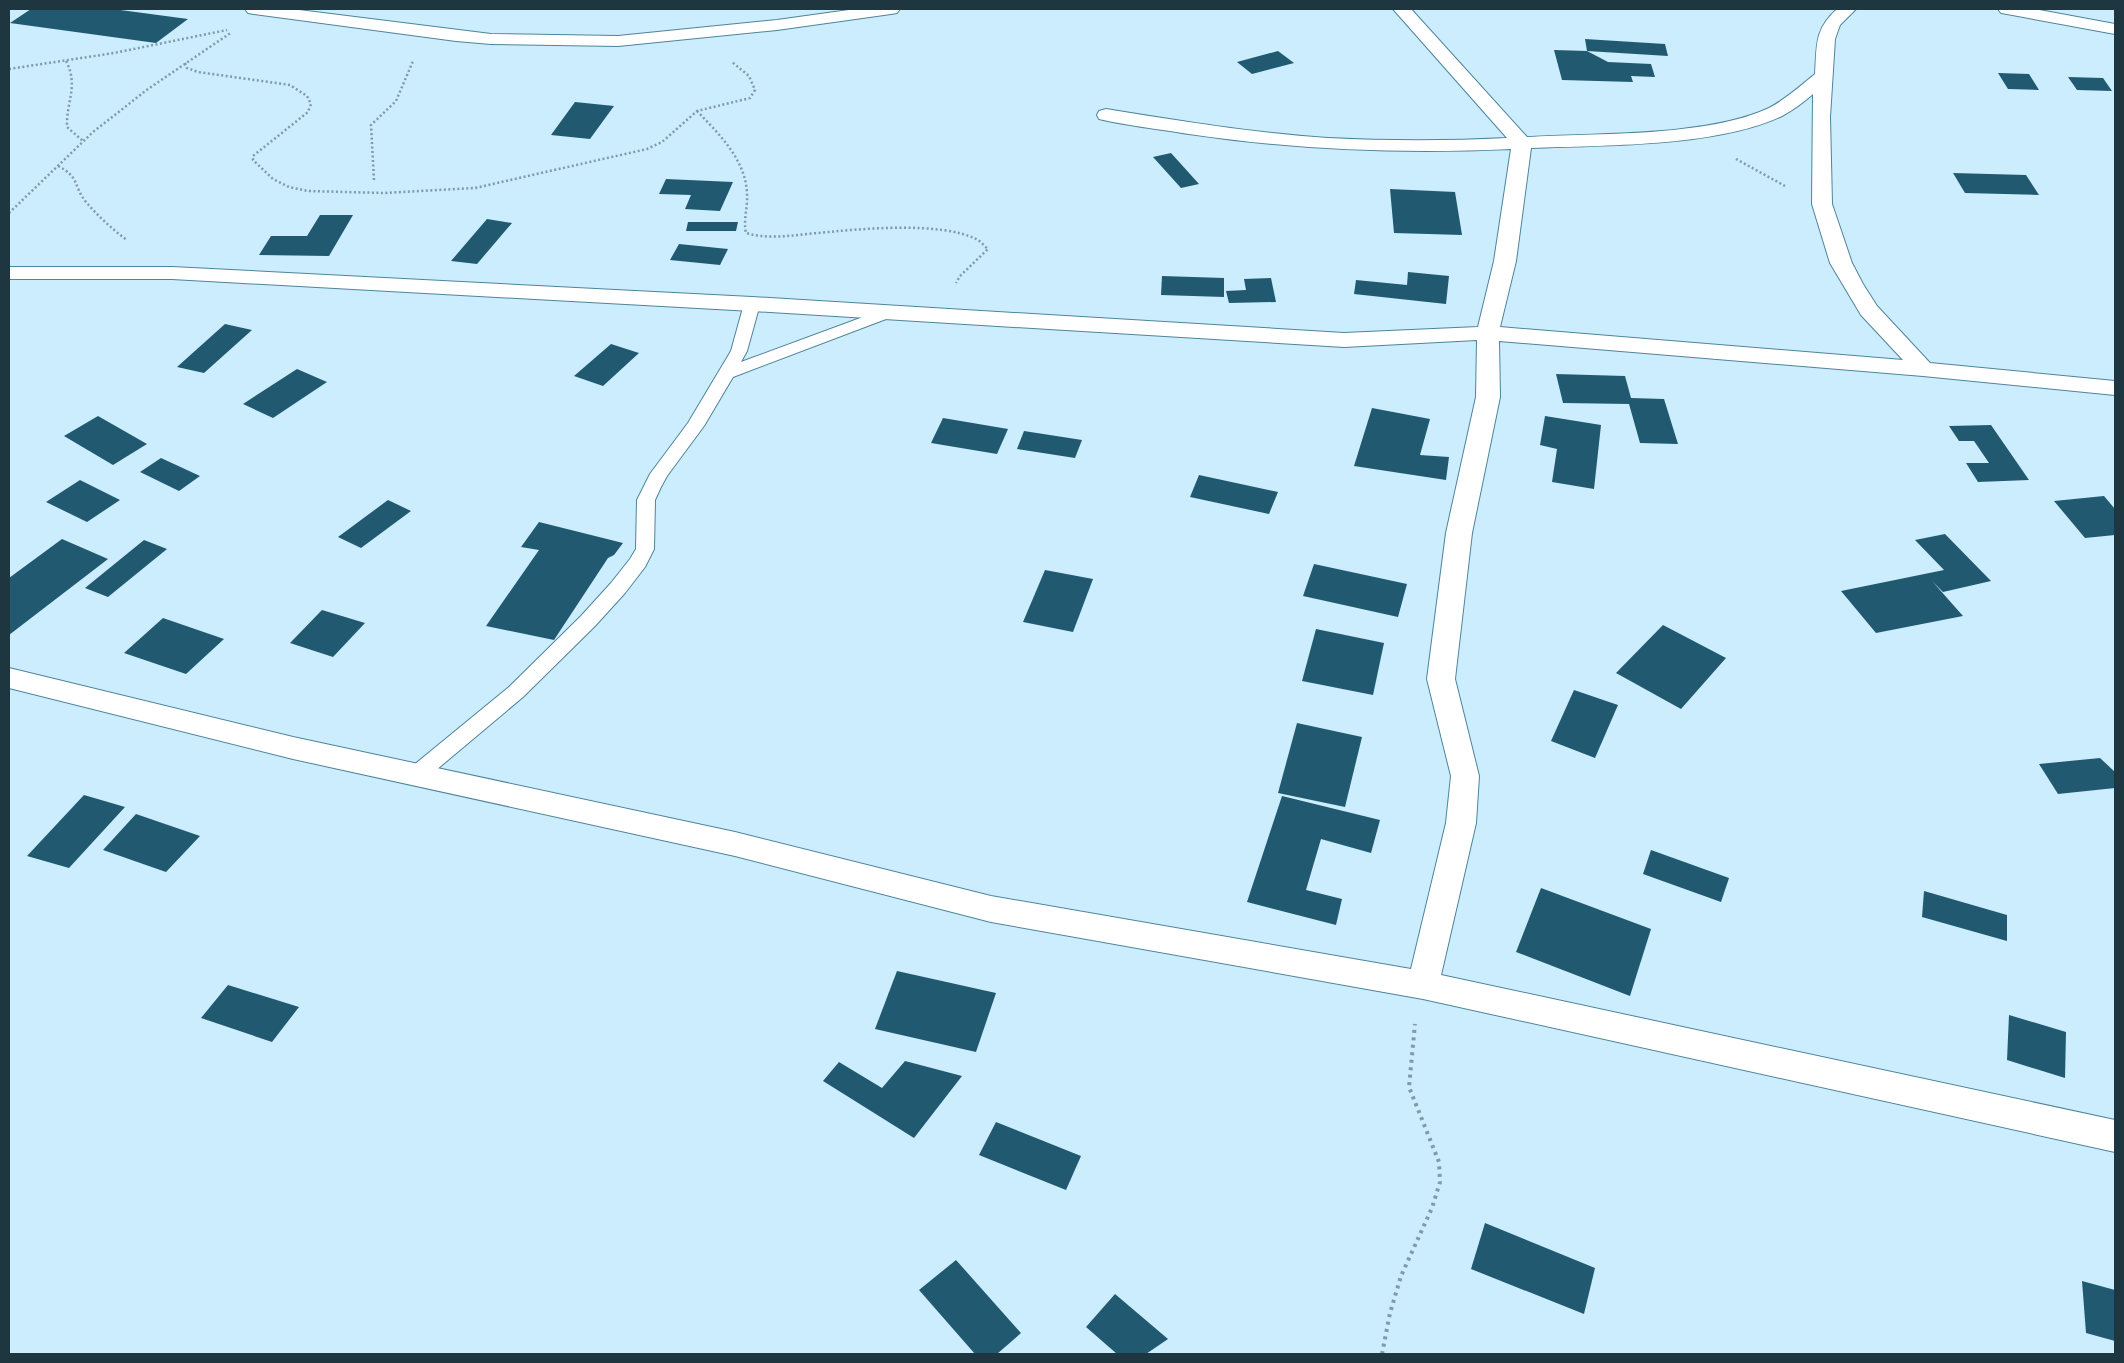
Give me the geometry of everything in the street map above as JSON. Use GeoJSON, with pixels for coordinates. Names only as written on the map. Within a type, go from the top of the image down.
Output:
{"type":"FeatureCollection","features":[{"type":"Feature","properties":{"kind":"street"},"geometry":{"type":"LineString","coordinates":[[254,9],[438,34],[492,39],[618,41],[777,25],[891,9]]}},
{"type":"Feature","properties":{"kind":"street"},"geometry":{"type":"LineString","coordinates":[[1402,9],[1522,143],[1505,262],[1488,333],[1488,397],[1460,533],[1442,678],[1465,776],[1461,823],[1423,986]]}},
{"type":"Feature","properties":{"kind":"street"},"geometry":{"type":"LineString","coordinates":[[1847,9],[1832,23],[1826,39],[1822,77],[1820,158],[1822,204],[1842,263],[1852,284],[1868,310],[1923,369]]}},
{"type":"Feature","properties":{"kind":"street"},"geometry":{"type":"LineString","coordinates":[[2007,9],[2115,29]]}},
{"type":"Feature","properties":{"kind":"street"},"geometry":{"type":"LineString","coordinates":[[1106,115],[1178,127],[1271,139],[1360,145],[1522,143],[1696,132],[1769,114],[1784,107],[1822,77]]}},
{"type":"Feature","properties":{"kind":"street"},"geometry":{"type":"LineString","coordinates":[[9,273],[172,273],[752,304],[1344,340],[1488,333],[1923,369],[2115,388]]}},
{"type":"Feature","properties":{"kind":"street"},"geometry":{"type":"LineString","coordinates":[[9,678],[293,748],[735,844],[991,909],[1423,986],[2115,1136]]}},
{"type":"Feature","properties":{"kind":"lane"},"geometry":{"type":"LineString","coordinates":[[416,775],[516,692],[618,588],[645,549],[646,500],[652,487],[659,474],[695,426],[739,351],[752,304]]}},
{"type":"Feature","properties":{"kind":"lane"},"geometry":{"type":"LineString","coordinates":[[726,374],[888,312]]}},
{"type":"Feature","properties":{"kind":"path"},"geometry":{"type":"LineString","coordinates":[[9,69],[162,44],[238,27],[148,89],[83,141],[9,213]]}},
{"type":"Feature","properties":{"kind":"path"},"geometry":{"type":"LineString","coordinates":[[374,180],[371,125],[396,102],[419,50],[438,34]]}},
{"type":"Feature","properties":{"kind":"path"},"geometry":{"type":"LineString","coordinates":[[185,63],[187,68],[198,72],[290,86],[307,96],[311,104],[308,112],[254,154],[253,160],[280,184],[308,191],[384,193],[475,188],[647,149],[662,142],[697,111],[745,100],[753,94],[755,90],[752,80],[728,58]]}},
{"type":"Feature","properties":{"kind":"path"},"geometry":{"type":"LineString","coordinates":[[66,61],[74,79],[67,127],[83,141]]}},
{"type":"Feature","properties":{"kind":"path"},"geometry":{"type":"LineString","coordinates":[[697,111],[726,142],[744,178],[748,207],[746,233],[776,237],[887,229],[928,229],[969,236],[985,245],[987,247],[986,253],[957,279],[951,317]]}},
{"type":"Feature","properties":{"kind":"path"},"geometry":{"type":"LineString","coordinates":[[1696,132],[1716,147],[1754,170],[1822,204]]}},
{"type":"Feature","properties":{"kind":"path"},"geometry":{"type":"LineString","coordinates":[[58,166],[74,175],[84,201],[106,224],[172,273]]}},
{"type":"Feature","properties":{"kind":"path"},"geometry":{"type":"LineString","coordinates":[[1382,1354],[1390,1314],[1401,1276],[1432,1208],[1440,1182],[1439,1162],[1409,1087],[1413,1038],[1423,986]]}},
{"type":"Feature","properties":{"kind":"building"},"geometry":{"type":"Polygon","coordinates":[[[31,9],[113,9],[188,19],[156,43],[10,23],[31,9]]]}},
{"type":"Feature","properties":{"kind":"building"},"geometry":{"type":"Polygon","coordinates":[[[1585,39],[1665,44],[1668,56],[1587,51],[1585,39]]]}},
{"type":"Feature","properties":{"kind":"building"},"geometry":{"type":"Polygon","coordinates":[[[1554,50],[1587,51],[1608,62],[1651,64],[1655,77],[1631,76],[1633,82],[1562,80],[1554,50]]]}},
{"type":"Feature","properties":{"kind":"building"},"geometry":{"type":"Polygon","coordinates":[[[1278,51],[1294,63],[1252,74],[1237,62],[1278,51]]]}},
{"type":"Feature","properties":{"kind":"building"},"geometry":{"type":"Polygon","coordinates":[[[1998,73],[2029,74],[2039,90],[2008,89],[1998,73]]]}},
{"type":"Feature","properties":{"kind":"building"},"geometry":{"type":"Polygon","coordinates":[[[2068,77],[2103,78],[2112,91],[2077,90],[2068,77]]]}},
{"type":"Feature","properties":{"kind":"building"},"geometry":{"type":"Polygon","coordinates":[[[575,102],[614,106],[590,139],[551,135],[575,102]]]}},
{"type":"Feature","properties":{"kind":"building"},"geometry":{"type":"Polygon","coordinates":[[[1171,153],[1199,184],[1181,188],[1153,157],[1171,153]]]}},
{"type":"Feature","properties":{"kind":"building"},"geometry":{"type":"Polygon","coordinates":[[[1953,173],[2026,175],[2039,195],[1965,193],[1953,173]]]}},
{"type":"Feature","properties":{"kind":"building"},"geometry":{"type":"Polygon","coordinates":[[[666,179],[733,182],[720,211],[685,209],[691,195],[659,194],[666,179]]]}},
{"type":"Feature","properties":{"kind":"building"},"geometry":{"type":"Polygon","coordinates":[[[1390,189],[1455,192],[1462,235],[1394,233],[1390,189]]]}},
{"type":"Feature","properties":{"kind":"building"},"geometry":{"type":"Polygon","coordinates":[[[320,215],[353,215],[329,256],[259,255],[271,236],[307,236],[320,215]]]}},
{"type":"Feature","properties":{"kind":"building"},"geometry":{"type":"Polygon","coordinates":[[[487,219],[512,223],[477,264],[451,261],[487,219]]]}},
{"type":"Feature","properties":{"kind":"building"},"geometry":{"type":"Polygon","coordinates":[[[688,222],[738,222],[736,231],[686,231],[688,222]]]}},
{"type":"Feature","properties":{"kind":"building"},"geometry":{"type":"Polygon","coordinates":[[[679,244],[728,249],[720,265],[670,260],[679,244]]]}},
{"type":"Feature","properties":{"kind":"building"},"geometry":{"type":"Polygon","coordinates":[[[1408,272],[1449,276],[1446,304],[1354,294],[1356,280],[1407,285],[1408,272]]]}},
{"type":"Feature","properties":{"kind":"building"},"geometry":{"type":"Polygon","coordinates":[[[1162,276],[1224,278],[1224,297],[1161,295],[1162,276]]]}},
{"type":"Feature","properties":{"kind":"building"},"geometry":{"type":"Polygon","coordinates":[[[1271,278],[1276,302],[1229,303],[1226,291],[1246,290],[1244,279],[1271,278]]]}},
{"type":"Feature","properties":{"kind":"building"},"geometry":{"type":"Polygon","coordinates":[[[225,324],[252,330],[204,373],[177,367],[225,324]]]}},
{"type":"Feature","properties":{"kind":"building"},"geometry":{"type":"Polygon","coordinates":[[[611,344],[639,353],[603,386],[574,376],[611,344]]]}},
{"type":"Feature","properties":{"kind":"building"},"geometry":{"type":"Polygon","coordinates":[[[297,369],[327,382],[273,418],[243,404],[297,369]]]}},
{"type":"Feature","properties":{"kind":"building"},"geometry":{"type":"Polygon","coordinates":[[[1556,374],[1625,376],[1631,398],[1664,399],[1678,444],[1640,443],[1629,404],[1563,403],[1556,374]]]}},
{"type":"Feature","properties":{"kind":"building"},"geometry":{"type":"Polygon","coordinates":[[[1372,408],[1430,419],[1420,455],[1449,457],[1446,480],[1354,466],[1372,408]]]}},
{"type":"Feature","properties":{"kind":"building"},"geometry":{"type":"Polygon","coordinates":[[[98,416],[147,444],[113,465],[64,436],[98,416]]]}},
{"type":"Feature","properties":{"kind":"building"},"geometry":{"type":"Polygon","coordinates":[[[1545,416],[1601,425],[1594,489],[1552,482],[1557,449],[1540,445],[1545,416]]]}},
{"type":"Feature","properties":{"kind":"building"},"geometry":{"type":"Polygon","coordinates":[[[943,418],[1008,429],[997,454],[931,443],[943,418]]]}},
{"type":"Feature","properties":{"kind":"building"},"geometry":{"type":"Polygon","coordinates":[[[1991,425],[2029,480],[1978,482],[1966,463],[1989,463],[1974,441],[1959,441],[1949,426],[1991,425]]]}},
{"type":"Feature","properties":{"kind":"building"},"geometry":{"type":"Polygon","coordinates":[[[1024,431],[1082,440],[1075,458],[1017,449],[1024,431]]]}},
{"type":"Feature","properties":{"kind":"building"},"geometry":{"type":"Polygon","coordinates":[[[161,458],[200,476],[179,491],[140,472],[161,458]]]}},
{"type":"Feature","properties":{"kind":"building"},"geometry":{"type":"Polygon","coordinates":[[[1199,475],[1278,492],[1269,514],[1190,497],[1199,475]]]}},
{"type":"Feature","properties":{"kind":"building"},"geometry":{"type":"Polygon","coordinates":[[[80,480],[120,500],[87,522],[46,502],[80,480]]]}},
{"type":"Feature","properties":{"kind":"building"},"geometry":{"type":"Polygon","coordinates":[[[2104,496],[2115,509],[2115,535],[2085,538],[2054,501],[2104,496]]]}},
{"type":"Feature","properties":{"kind":"building"},"geometry":{"type":"Polygon","coordinates":[[[388,500],[411,511],[361,548],[338,537],[388,500]]]}},
{"type":"Feature","properties":{"kind":"building"},"geometry":{"type":"Polygon","coordinates":[[[539,522],[623,543],[614,555],[608,558],[554,640],[486,626],[539,550],[521,547],[539,522]]]}},
{"type":"Feature","properties":{"kind":"building"},"geometry":{"type":"Polygon","coordinates":[[[1945,534],[1991,581],[1943,592],[1932,581],[1963,616],[1876,633],[1841,591],[1944,570],[1915,540],[1945,534]]]}},
{"type":"Feature","properties":{"kind":"building"},"geometry":{"type":"Polygon","coordinates":[[[62,539],[108,559],[9,635],[9,578],[62,539]]]}},
{"type":"Feature","properties":{"kind":"building"},"geometry":{"type":"Polygon","coordinates":[[[144,540],[167,549],[108,597],[85,588],[144,540]]]}},
{"type":"Feature","properties":{"kind":"building"},"geometry":{"type":"Polygon","coordinates":[[[1314,564],[1407,584],[1398,617],[1303,596],[1314,564]]]}},
{"type":"Feature","properties":{"kind":"building"},"geometry":{"type":"Polygon","coordinates":[[[1045,570],[1093,579],[1073,632],[1023,622],[1045,570]]]}},
{"type":"Feature","properties":{"kind":"building"},"geometry":{"type":"Polygon","coordinates":[[[322,610],[365,623],[333,657],[290,643],[322,610]]]}},
{"type":"Feature","properties":{"kind":"building"},"geometry":{"type":"Polygon","coordinates":[[[163,618],[224,639],[186,674],[124,653],[163,618]]]}},
{"type":"Feature","properties":{"kind":"building"},"geometry":{"type":"Polygon","coordinates":[[[1663,625],[1726,658],[1681,709],[1616,673],[1663,625]]]}},
{"type":"Feature","properties":{"kind":"building"},"geometry":{"type":"Polygon","coordinates":[[[1316,629],[1384,643],[1373,695],[1302,681],[1316,629]]]}},
{"type":"Feature","properties":{"kind":"building"},"geometry":{"type":"Polygon","coordinates":[[[1574,690],[1618,705],[1595,758],[1551,741],[1574,690]]]}},
{"type":"Feature","properties":{"kind":"building"},"geometry":{"type":"Polygon","coordinates":[[[1297,723],[1362,737],[1345,807],[1278,793],[1297,723]]]}},
{"type":"Feature","properties":{"kind":"building"},"geometry":{"type":"Polygon","coordinates":[[[2100,758],[2115,772],[2115,788],[2058,794],[2039,764],[2100,758]]]}},
{"type":"Feature","properties":{"kind":"building"},"geometry":{"type":"Polygon","coordinates":[[[84,795],[125,807],[69,868],[27,856],[84,795]]]}},
{"type":"Feature","properties":{"kind":"building"},"geometry":{"type":"Polygon","coordinates":[[[1282,796],[1380,820],[1371,853],[1321,839],[1306,890],[1342,899],[1336,925],[1247,902],[1282,796]]]}},
{"type":"Feature","properties":{"kind":"building"},"geometry":{"type":"Polygon","coordinates":[[[136,814],[200,836],[166,872],[103,850],[136,814]]]}},
{"type":"Feature","properties":{"kind":"building"},"geometry":{"type":"Polygon","coordinates":[[[1651,850],[1729,878],[1721,902],[1643,874],[1651,850]]]}},
{"type":"Feature","properties":{"kind":"building"},"geometry":{"type":"Polygon","coordinates":[[[1541,888],[1651,929],[1630,996],[1516,952],[1541,888]]]}},
{"type":"Feature","properties":{"kind":"building"},"geometry":{"type":"Polygon","coordinates":[[[1924,891],[2007,915],[2007,941],[1922,917],[1924,891]]]}},
{"type":"Feature","properties":{"kind":"building"},"geometry":{"type":"Polygon","coordinates":[[[897,971],[996,993],[976,1052],[875,1029],[897,971]]]}},
{"type":"Feature","properties":{"kind":"building"},"geometry":{"type":"Polygon","coordinates":[[[228,985],[299,1007],[272,1042],[201,1018],[228,985]]]}},
{"type":"Feature","properties":{"kind":"building"},"geometry":{"type":"Polygon","coordinates":[[[2009,1015],[2066,1032],[2065,1078],[2007,1060],[2009,1015]]]}},
{"type":"Feature","properties":{"kind":"building"},"geometry":{"type":"Polygon","coordinates":[[[905,1061],[962,1076],[914,1138],[823,1081],[839,1062],[882,1088],[905,1061]]]}},
{"type":"Feature","properties":{"kind":"building"},"geometry":{"type":"Polygon","coordinates":[[[996,1122],[1081,1156],[1066,1190],[979,1155],[996,1122]]]}},
{"type":"Feature","properties":{"kind":"building"},"geometry":{"type":"Polygon","coordinates":[[[1485,1223],[1595,1268],[1584,1314],[1471,1269],[1485,1223]]]}},
{"type":"Feature","properties":{"kind":"building"},"geometry":{"type":"Polygon","coordinates":[[[956,1260],[1021,1333],[997,1354],[975,1354],[919,1290],[956,1260]]]}},
{"type":"Feature","properties":{"kind":"building"},"geometry":{"type":"Polygon","coordinates":[[[2082,1281],[2115,1290],[2115,1341],[2086,1333],[2082,1281]]]}},
{"type":"Feature","properties":{"kind":"building"},"geometry":{"type":"Polygon","coordinates":[[[1115,1294],[1168,1339],[1146,1354],[1117,1354],[1086,1327],[1115,1294]]]}}]}
